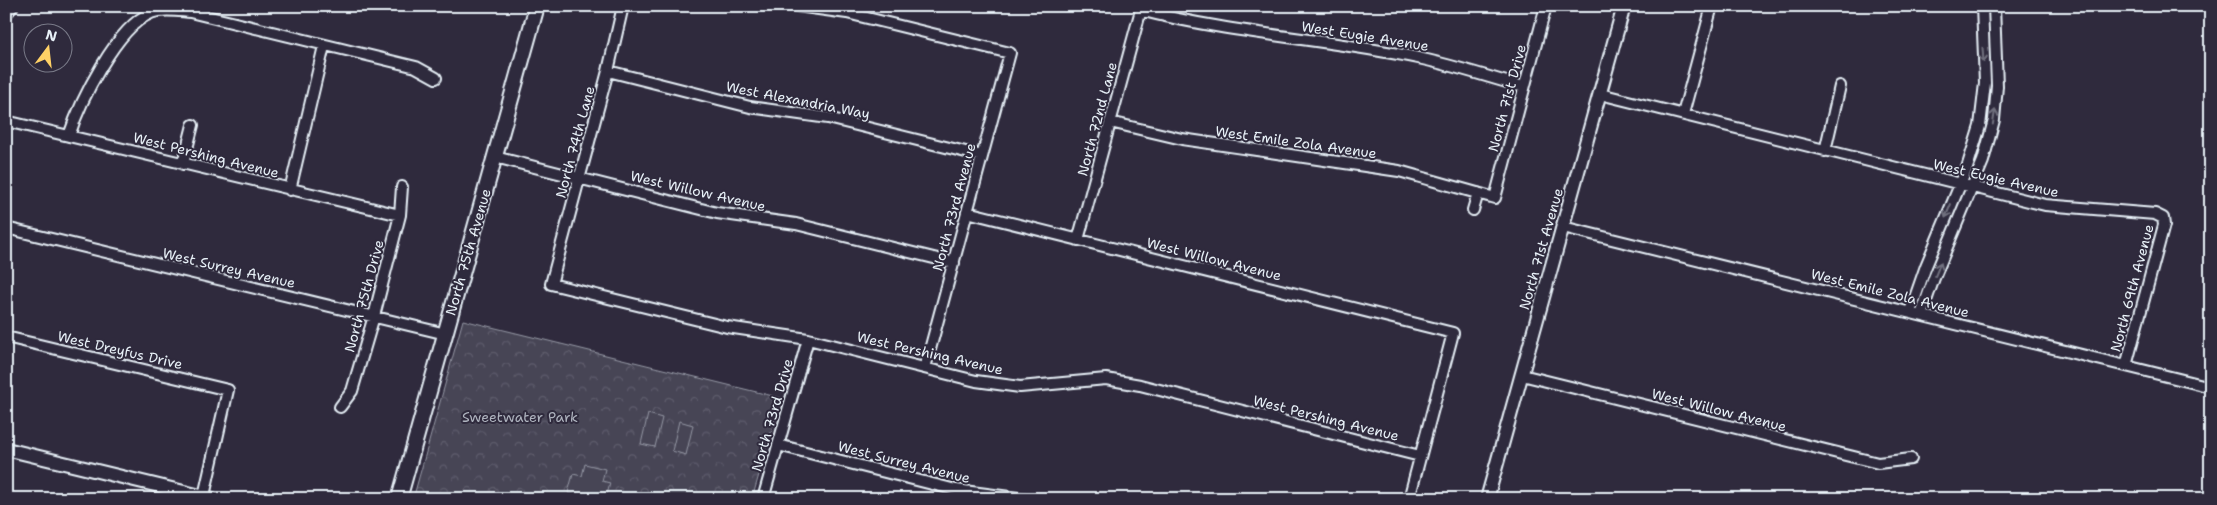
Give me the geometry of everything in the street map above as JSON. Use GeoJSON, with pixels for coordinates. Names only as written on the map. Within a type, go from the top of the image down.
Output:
{"type":"FeatureCollection","features":[{"type":"Feature","properties":{"kind":"main road","name":"North 75th Avenue"},"geometry":{"type":"LineString","coordinates":[[399,499],[538,6]]}},
{"type":"Feature","properties":{"kind":"street"},"geometry":{"type":"LineString","coordinates":[[6,14],[13,6]]}},
{"type":"Feature","properties":{"kind":"street","name":"North 74th Lane"},"geometry":{"type":"LineString","coordinates":[[551,284],[608,71],[623,6]]}},
{"type":"Feature","properties":{"kind":"street","name":"North 73rd Avenue"},"geometry":{"type":"LineString","coordinates":[[797,6],[847,14],[1010,53],[925,368]]}},
{"type":"Feature","properties":{"kind":"street","name":"North 71st Drive"},"geometry":{"type":"LineString","coordinates":[[1495,198],[1546,6]]}},
{"type":"Feature","properties":{"kind":"street","name":"North 71st Avenue"},"geometry":{"type":"LineString","coordinates":[[1487,499],[1624,6]]}},
{"type":"Feature","properties":{"kind":"street"},"geometry":{"type":"LineString","coordinates":[[1683,114],[1712,6]]}},
{"type":"Feature","properties":{"kind":"street"},"geometry":{"type":"LineString","coordinates":[[1910,312],[1926,266],[1960,185],[1976,140],[1984,88],[1982,6]]}},
{"type":"Feature","properties":{"kind":"street"},"geometry":{"type":"LineString","coordinates":[[1921,315],[1992,132],[1997,88],[1994,6]]}},
{"type":"Feature","properties":{"kind":"street","name":"West Eugie Avenue"},"geometry":{"type":"LineString","coordinates":[[1141,8],[1215,27],[1416,57],[1524,87]]}},
{"type":"Feature","properties":{"kind":"street","name":"North 72nd Lane"},"geometry":{"type":"LineString","coordinates":[[1078,240],[1141,8]]}},
{"type":"Feature","properties":{"kind":"street"},"geometry":{"type":"LineString","coordinates":[[69,136],[80,104],[97,73],[127,33],[152,12],[171,10],[190,12],[416,67],[436,78]]}},
{"type":"Feature","properties":{"kind":"street"},"geometry":{"type":"LineString","coordinates":[[290,190],[324,46]]}},
{"type":"Feature","properties":{"kind":"street","name":"West Alexandria Way"},"geometry":{"type":"LineString","coordinates":[[608,71],[750,108],[828,118],[982,156]]}},
{"type":"Feature","properties":{"kind":"street"},"geometry":{"type":"LineString","coordinates":[[1825,152],[1840,86]]}},
{"type":"Feature","properties":{"kind":"street"},"geometry":{"type":"LineString","coordinates":[[1984,88],[1997,88]]}},
{"type":"Feature","properties":{"kind":"street","name":"West Eugie Avenue"},"geometry":{"type":"LineString","coordinates":[[1600,94],[1825,152],[2045,205],[2155,214],[2163,218]]}},
{"type":"Feature","properties":{"kind":"street","name":"West Pershing Avenue"},"geometry":{"type":"LineString","coordinates":[[6,121],[400,215]]}},
{"type":"Feature","properties":{"kind":"street","name":"West Emile Zola Avenue"},"geometry":{"type":"LineString","coordinates":[[1110,122],[1182,139],[1399,171],[1495,198]]}},
{"type":"Feature","properties":{"kind":"street"},"geometry":{"type":"LineString","coordinates":[[183,164],[193,125]]}},
{"type":"Feature","properties":{"kind":"street","name":"West Willow Avenue"},"geometry":{"type":"LineString","coordinates":[[495,157],[717,213],[796,224],[954,263]]}},
{"type":"Feature","properties":{"kind":"street","name":"North 75th Drive"},"geometry":{"type":"LineString","coordinates":[[340,407],[352,391],[374,316],[400,215],[402,187]]}},
{"type":"Feature","properties":{"kind":"street"},"geometry":{"type":"LineString","coordinates":[[1474,210],[1478,193]]}},
{"type":"Feature","properties":{"kind":"street","name":"West Willow Avenue"},"geometry":{"type":"LineString","coordinates":[[967,212],[1453,333],[1420,456]]}},
{"type":"Feature","properties":{"kind":"street","name":"North 69th Avenue"},"geometry":{"type":"LineString","coordinates":[[2126,366],[2164,225],[2163,218]]}},
{"type":"Feature","properties":{"kind":"street","name":"West Emile Zola Avenue"},"geometry":{"type":"LineString","coordinates":[[1563,227],[2211,387]]}},
{"type":"Feature","properties":{"kind":"street","name":"West Surrey Avenue"},"geometry":{"type":"LineString","coordinates":[[6,228],[446,334]]}},
{"type":"Feature","properties":{"kind":"street","name":"West Pershing Avenue"},"geometry":{"type":"LineString","coordinates":[[551,284],[727,327],[808,339],[976,381],[1020,387],[1106,379],[1140,385],[1420,456]]}},
{"type":"Feature","properties":{"kind":"street","name":"West Dreyfus Drive"},"geometry":{"type":"LineString","coordinates":[[6,337],[228,390],[208,498]]}},
{"type":"Feature","properties":{"kind":"street","name":"North 73rd Drive"},"geometry":{"type":"LineString","coordinates":[[763,499],[808,339]]}},
{"type":"Feature","properties":{"kind":"street","name":"West Willow Avenue"},"geometry":{"type":"LineString","coordinates":[[1522,375],[1878,463],[1911,459]]}},
{"type":"Feature","properties":{"kind":"street","name":"West Surrey Avenue"},"geometry":{"type":"LineString","coordinates":[[778,445],[956,490],[1026,499]]}},
{"type":"Feature","properties":{"kind":"street"},"geometry":{"type":"LineString","coordinates":[[6,448],[208,498]]}},
{"type":"Feature","properties":{"kind":"street"},"geometry":{"type":"LineString","coordinates":[[1409,499],[1420,456]]}},
{"type":"Feature","properties":{"kind":"green space","name":"Sweetwater Park"},"geometry":{"type":"Polygon","coordinates":[[[463,320],[781,398],[752,499],[413,499],[463,320]]]}},
{"type":"Feature","properties":{"kind":"green space"},"geometry":{"type":"Polygon","coordinates":[[[648,414],[662,418],[655,447],[641,444],[648,414]]]}},
{"type":"Feature","properties":{"kind":"green space"},"geometry":{"type":"Polygon","coordinates":[[[679,421],[693,425],[686,455],[672,451],[679,421]]]}},
{"type":"Feature","properties":{"kind":"green space"},"geometry":{"type":"Polygon","coordinates":[[[585,464],[605,469],[602,481],[610,483],[606,499],[578,499],[578,495],[568,493],[573,474],[582,476],[585,464]]]}}]}
